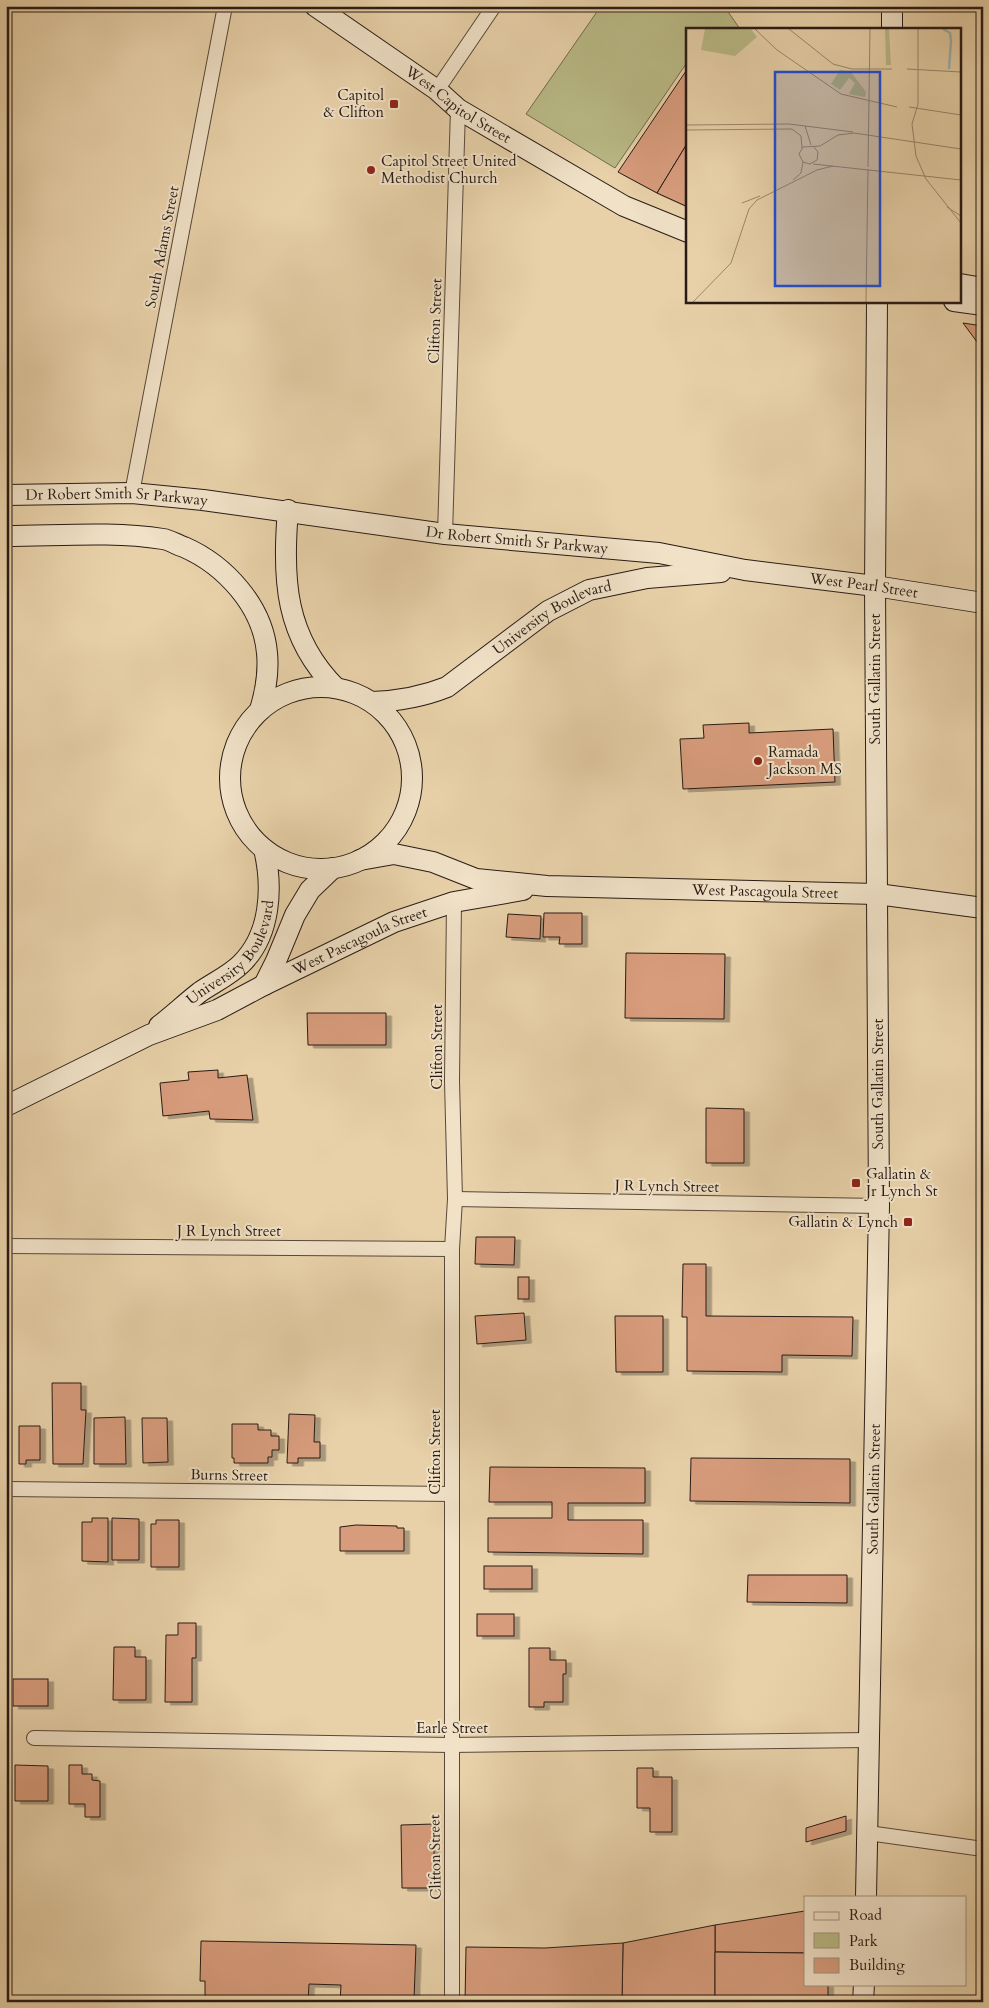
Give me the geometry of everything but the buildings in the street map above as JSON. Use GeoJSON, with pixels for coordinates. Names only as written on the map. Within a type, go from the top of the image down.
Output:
{"type":"FeatureCollection","features":[{"type":"Feature","properties":{"kind":"main road","name":"West Capitol Street"},"geometry":{"type":"LineString","coordinates":[[315,6],[437,90],[458,109],[624,206],[686,231]]}},
{"type":"Feature","properties":{"kind":"main road"},"geometry":{"type":"LineString","coordinates":[[892,6],[892,28]]}},
{"type":"Feature","properties":{"kind":"main road"},"geometry":{"type":"LineString","coordinates":[[962,284],[983,288]]}},
{"type":"Feature","properties":{"kind":"main road","name":"South Gallatin Street"},"geometry":{"type":"LineString","coordinates":[[866,1896],[879,1206],[875,586],[877,302]]}},
{"type":"Feature","properties":{"kind":"main road"},"geometry":{"type":"LineString","coordinates":[[961,302],[983,305]]}},
{"type":"Feature","properties":{"kind":"main road","name":"Dr Robert Smith Sr Parkway"},"geometry":{"type":"LineString","coordinates":[[6,495],[132,493],[288,510],[445,534],[659,553],[745,570]]}},
{"type":"Feature","properties":{"kind":"main road"},"geometry":{"type":"LineString","coordinates":[[288,510],[285,546],[290,605],[304,646],[321,672],[336,688]]}},
{"type":"Feature","properties":{"kind":"main road"},"geometry":{"type":"LineString","coordinates":[[6,536],[116,536],[164,539],[204,556],[229,578],[250,603],[262,631],[267,652],[268,684],[260,710]]}},
{"type":"Feature","properties":{"kind":"main road","name":"West Pearl Street"},"geometry":{"type":"LineString","coordinates":[[745,570],[875,586],[983,603]]}},
{"type":"Feature","properties":{"kind":"main road","name":"University Boulevard"},"geometry":{"type":"LineString","coordinates":[[372,702],[400,701],[447,687],[548,611],[589,590],[647,578],[745,570]]}},
{"type":"Feature","properties":{"kind":"main road"},"geometry":{"type":"LineString","coordinates":[[313,687],[336,688],[356,694],[372,702],[384,712],[398,730],[408,751],[412,773],[411,790],[400,824],[377,850],[360,860],[332,868],[311,869],[281,860],[264,849],[241,822],[232,800],[229,773],[236,744],[248,722],[260,710],[287,693],[313,687]]}},
{"type":"Feature","properties":{"kind":"main road","name":"University Boulevard"},"geometry":{"type":"LineString","coordinates":[[149,1035],[199,994],[240,965],[251,952],[260,934],[270,898],[269,871],[264,849]]}},
{"type":"Feature","properties":{"kind":"main road","name":"West Pascagoula Street"},"geometry":{"type":"LineString","coordinates":[[360,860],[394,854],[432,862],[476,879],[547,886],[877,894],[983,908]]}},
{"type":"Feature","properties":{"kind":"main road"},"geometry":{"type":"LineString","coordinates":[[264,985],[295,915],[310,890],[332,868]]}},
{"type":"Feature","properties":{"kind":"main road","name":"West Pascagoula Street"},"geometry":{"type":"LineString","coordinates":[[264,985],[394,922],[454,902],[547,886]]}},
{"type":"Feature","properties":{"kind":"main road","name":"University Boulevard"},"geometry":{"type":"LineString","coordinates":[[6,1106],[149,1035],[217,1010],[264,985]]}},
{"type":"Feature","properties":{"kind":"main road"},"geometry":{"type":"LineString","coordinates":[[863,2002],[864,1986]]}},
{"type":"Feature","properties":{"kind":"street","name":"South Adams Street"},"geometry":{"type":"LineString","coordinates":[[132,493],[225,6]]}},
{"type":"Feature","properties":{"kind":"street"},"geometry":{"type":"LineString","coordinates":[[437,90],[494,6]]}},
{"type":"Feature","properties":{"kind":"street","name":"Clifton Street"},"geometry":{"type":"LineString","coordinates":[[445,534],[458,109]]}},
{"type":"Feature","properties":{"kind":"street","name":"Clifton Street"},"geometry":{"type":"LineString","coordinates":[[452,2002],[450,1745],[452,1249],[455,1199],[452,1081],[454,902]]}},
{"type":"Feature","properties":{"kind":"street","name":"J R Lynch Street"},"geometry":{"type":"LineString","coordinates":[[455,1199],[879,1206]]}},
{"type":"Feature","properties":{"kind":"street","name":"J R Lynch Street"},"geometry":{"type":"LineString","coordinates":[[6,1246],[452,1249]]}},
{"type":"Feature","properties":{"kind":"street","name":"Burns Street"},"geometry":{"type":"LineString","coordinates":[[6,1489],[451,1494]]}},
{"type":"Feature","properties":{"kind":"street","name":"Earle Street"},"geometry":{"type":"LineString","coordinates":[[34,1738],[450,1745],[869,1740]]}},
{"type":"Feature","properties":{"kind":"street"},"geometry":{"type":"LineString","coordinates":[[868,1833],[983,1849]]}},
{"type":"Feature","properties":{"kind":"green space"},"geometry":{"type":"Polygon","coordinates":[[[601,6],[724,6],[739,28],[686,28],[686,64],[615,168],[526,114],[601,6]]]}},
{"type":"Feature","properties":{"kind":"place","name":"Capitol & Clifton"},"geometry":{"type":"Point","coordinates":[394,104]}},
{"type":"Feature","properties":{"kind":"place","name":"Capitol Street United Methodist Church"},"geometry":{"type":"Point","coordinates":[371,170]}},
{"type":"Feature","properties":{"kind":"place","name":"Ramada Jackson MS"},"geometry":{"type":"Point","coordinates":[758,761]}},
{"type":"Feature","properties":{"kind":"place","name":"Gallatin & Jr Lynch St"},"geometry":{"type":"Point","coordinates":[856,1183]}},
{"type":"Feature","properties":{"kind":"place","name":"Gallatin & Lynch"},"geometry":{"type":"Point","coordinates":[908,1222]}}]}
